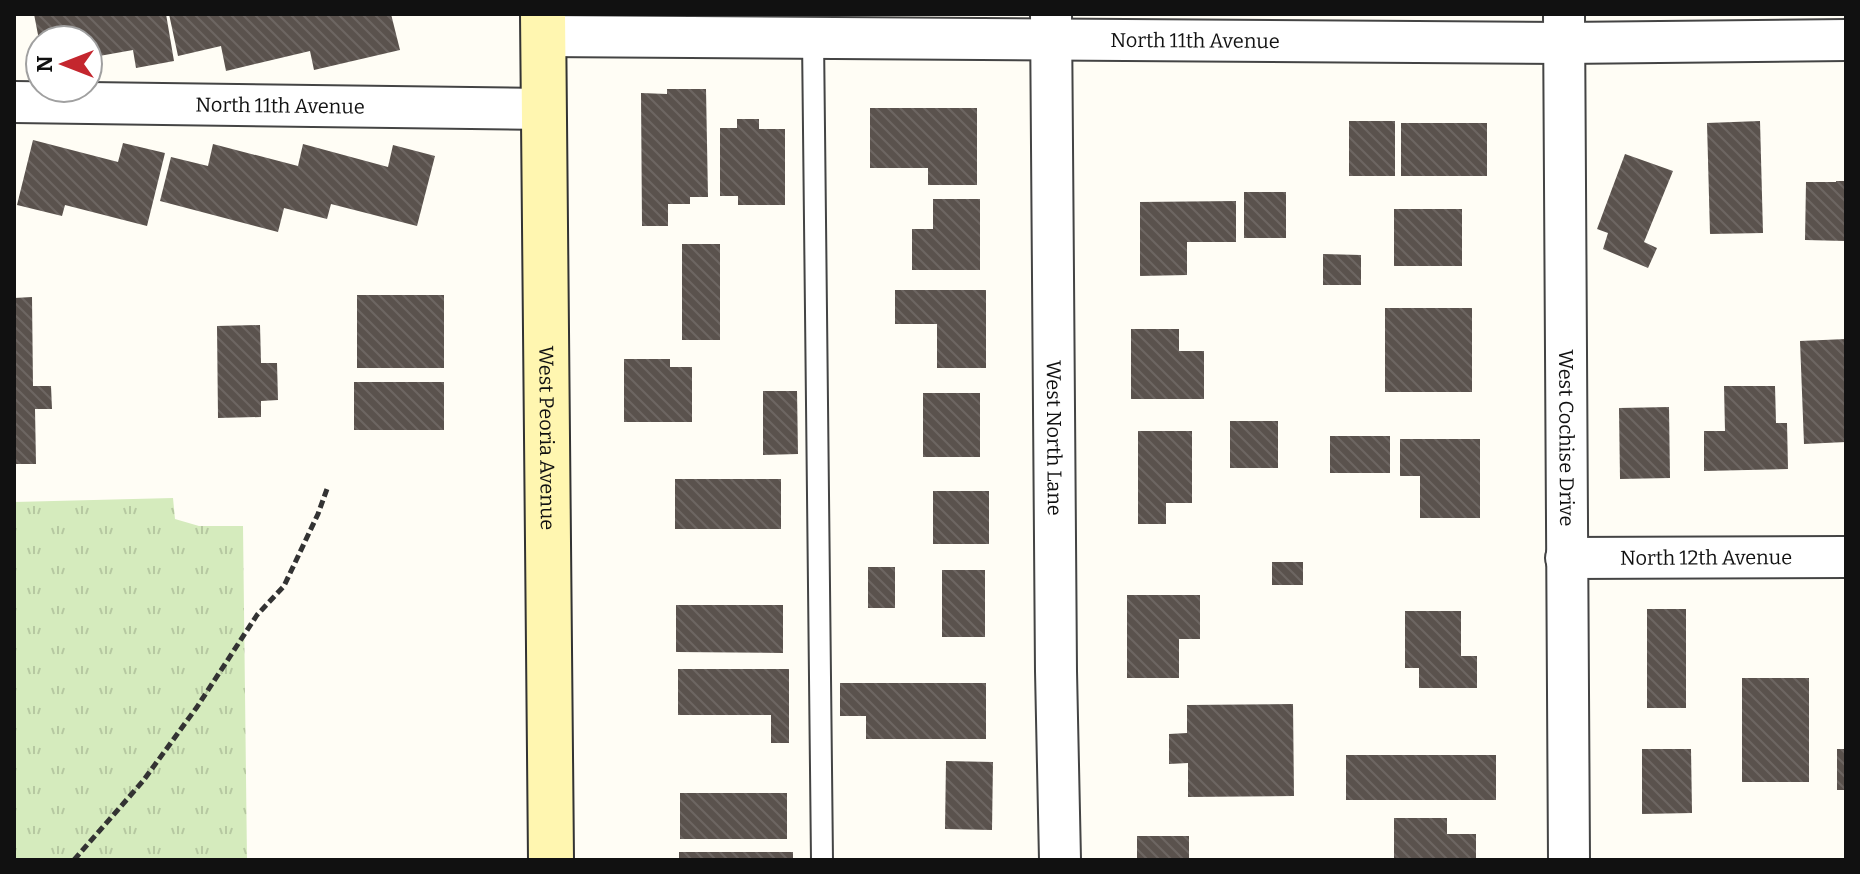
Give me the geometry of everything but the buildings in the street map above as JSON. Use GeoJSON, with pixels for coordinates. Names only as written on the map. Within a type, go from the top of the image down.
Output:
{"type":"FeatureCollection","features":[{"type":"Feature","properties":{"kind":"main road","name":"West Peoria Avenue"},"geometry":{"type":"LineString","coordinates":[[543,25],[551,860]]}},
{"type":"Feature","properties":{"kind":"street","name":"North 11th Avenue"},"geometry":{"type":"LineString","coordinates":[[543,25],[813,38],[1051,27],[1564,29],[1846,40]]}},
{"type":"Feature","properties":{"kind":"street","name":"West North Lane"},"geometry":{"type":"LineString","coordinates":[[1051,27],[1060,860]]}},
{"type":"Feature","properties":{"kind":"street","name":"West Cochise Drive"},"geometry":{"type":"LineString","coordinates":[[1564,29],[1569,860]]}},
{"type":"Feature","properties":{"kind":"street","name":"North 11th Avenue"},"geometry":{"type":"LineString","coordinates":[[14,102],[544,109]]}},
{"type":"Feature","properties":{"kind":"street","name":"North 12th Avenue"},"geometry":{"type":"LineString","coordinates":[[1566,558],[1846,557]]}},
{"type":"Feature","properties":{"kind":"lane"},"geometry":{"type":"LineString","coordinates":[[813,38],[822,860]]}},
{"type":"Feature","properties":{"kind":"path"},"geometry":{"type":"LineString","coordinates":[[74,860],[143,781],[197,707],[257,615],[284,586],[327,489]]}},
{"type":"Feature","properties":{"kind":"green space"},"geometry":{"type":"Polygon","coordinates":[[[173,498],[175,519],[199,526],[243,526],[247,860],[14,860],[14,502],[173,498]]]}}]}
